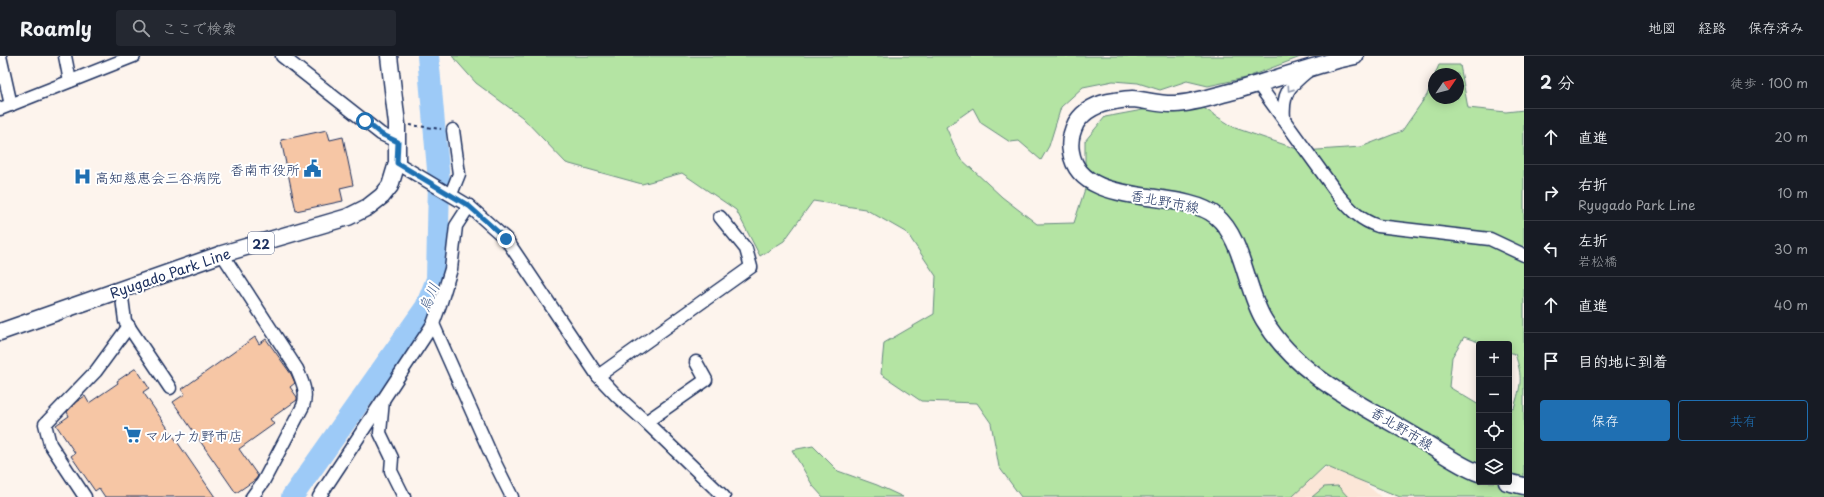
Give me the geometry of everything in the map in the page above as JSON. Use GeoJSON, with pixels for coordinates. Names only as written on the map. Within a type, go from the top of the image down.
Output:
{"type":"FeatureCollection","features":[{"type":"Feature","properties":{"kind":"main road","name":"Ryugado Park Line"},"geometry":{"type":"LineString","coordinates":[[0,332],[222,254],[348,217],[368,207],[382,196],[404,166],[398,142],[389,56]]}},
{"type":"Feature","properties":{"kind":"main road","name":"香北野市線"},"geometry":{"type":"LineString","coordinates":[[1355,56],[1201,100],[1174,104],[1150,103],[1131,99],[1098,104],[1082,115],[1076,124],[1072,133],[1070,145],[1072,158],[1080,172],[1091,182],[1123,193],[1190,205],[1208,210],[1217,216],[1231,234],[1263,318],[1284,349],[1298,363],[1324,382],[1476,471]]}},
{"type":"Feature","properties":{"kind":"main road"},"geometry":{"type":"LineString","coordinates":[[1512,483],[1524,486]]}},
{"type":"Feature","properties":{"kind":"street"},"geometry":{"type":"LineString","coordinates":[[0,56],[6,107],[134,56]]}},
{"type":"Feature","properties":{"kind":"street"},"geometry":{"type":"LineString","coordinates":[[65,56],[70,81]]}},
{"type":"Feature","properties":{"kind":"street"},"geometry":{"type":"LineString","coordinates":[[282,56],[381,134],[398,142]]}},
{"type":"Feature","properties":{"kind":"street"},"geometry":{"type":"LineString","coordinates":[[1284,120],[1284,97],[1296,81],[1313,67]]}},
{"type":"Feature","properties":{"kind":"street"},"geometry":{"type":"LineString","coordinates":[[1258,84],[1339,196],[1353,212],[1366,222],[1378,226],[1490,239],[1524,255]]}},
{"type":"Feature","properties":{"kind":"street"},"geometry":{"type":"LineString","coordinates":[[448,129],[459,174],[451,194]]}},
{"type":"Feature","properties":{"kind":"street"},"geometry":{"type":"LineString","coordinates":[[404,166],[469,206],[506,239],[598,376],[618,397],[724,497]]}},
{"type":"Feature","properties":{"kind":"street"},"geometry":{"type":"LineString","coordinates":[[318,497],[433,324],[442,302],[451,269],[456,226],[469,206]]}},
{"type":"Feature","properties":{"kind":"street"},"geometry":{"type":"LineString","coordinates":[[598,376],[751,267],[746,249],[720,217]]}},
{"type":"Feature","properties":{"kind":"street"},"geometry":{"type":"LineString","coordinates":[[222,254],[296,368],[304,386],[306,400],[263,482],[252,497]]}},
{"type":"Feature","properties":{"kind":"street"},"geometry":{"type":"LineString","coordinates":[[121,290],[126,321],[170,388]]}},
{"type":"Feature","properties":{"kind":"street"},"geometry":{"type":"LineString","coordinates":[[433,324],[493,459],[512,497]]}},
{"type":"Feature","properties":{"kind":"street"},"geometry":{"type":"LineString","coordinates":[[85,497],[50,444],[45,424],[96,371],[129,326]]}},
{"type":"Feature","properties":{"kind":"street"},"geometry":{"type":"LineString","coordinates":[[646,422],[706,380],[696,362]]}},
{"type":"Feature","properties":{"kind":"street"},"geometry":{"type":"LineString","coordinates":[[384,399],[380,433],[392,458],[391,471],[400,496]]}},
{"type":"Feature","properties":{"kind":"path"},"geometry":{"type":"LineString","coordinates":[[408,125],[448,129]]}},
{"type":"Feature","properties":{"kind":"shaded area"},"geometry":{"type":"Polygon","coordinates":[[[1330,465],[1344,465],[1381,497],[1284,497],[1330,465]]]}},
{"type":"Feature","properties":{"kind":"green space"},"geometry":{"type":"Polygon","coordinates":[[[452,56],[1303,56],[1245,78],[1208,86],[1187,81],[1160,90],[1138,83],[1113,81],[1083,87],[1061,107],[1049,146],[1041,160],[1019,141],[1010,142],[981,123],[973,108],[946,127],[959,157],[1002,197],[1037,224],[1074,223],[1085,189],[1085,141],[1105,117],[1148,109],[1202,107],[1235,128],[1303,151],[1361,147],[1402,131],[1428,92],[1428,104],[1464,104],[1464,86],[1468,108],[1506,112],[1524,110],[1524,497],[1400,497],[1325,466],[1292,497],[1021,497],[999,467],[991,423],[977,403],[921,401],[881,374],[884,343],[934,314],[936,276],[907,233],[865,209],[813,201],[784,241],[760,256],[736,210],[682,173],[642,184],[566,163],[522,117],[476,83],[452,56]]]}},
{"type":"Feature","properties":{"kind":"green space"},"geometry":{"type":"Polygon","coordinates":[[[1439,65],[1460,65],[1461,68],[1438,68],[1439,65]]]}},
{"type":"Feature","properties":{"kind":"green space"},"geometry":{"type":"Polygon","coordinates":[[[813,446],[838,471],[877,485],[903,497],[823,497],[813,486],[792,450],[813,446]]]}},
{"type":"Feature","properties":{"kind":"green space"},"geometry":{"type":"Polygon","coordinates":[[[1338,486],[1348,497],[1312,497],[1324,487],[1338,486]]]}},
{"type":"Feature","properties":{"kind":"building"},"geometry":{"type":"Polygon","coordinates":[[[327,130],[330,140],[343,137],[353,185],[340,188],[343,201],[296,211],[281,140],[327,130]]]}},
{"type":"Feature","properties":{"kind":"building"},"geometry":{"type":"Polygon","coordinates":[[[255,337],[259,344],[266,339],[291,374],[295,383],[290,387],[297,397],[297,400],[270,419],[274,424],[239,449],[258,476],[255,480],[236,493],[173,402],[185,394],[182,389],[255,337]]]}},
{"type":"Feature","properties":{"kind":"building"},"geometry":{"type":"Polygon","coordinates":[[[136,368],[149,388],[143,392],[215,497],[105,497],[99,488],[95,491],[71,456],[75,453],[56,425],[69,416],[67,412],[76,402],[85,396],[89,403],[118,383],[117,381],[136,368]]]}},
{"type":"Feature","properties":{"kind":"waterway","name":"烏川"},"geometry":{"type":"LineString","coordinates":[[292,497],[426,307],[437,279],[439,181],[428,56]]}},
{"type":"Feature","properties":{"kind":"place","name":"香南市役所"},"geometry":{"type":"Point","coordinates":[313,169]}},
{"type":"Feature","properties":{"kind":"place","name":"高知慈恵会三谷病院"},"geometry":{"type":"Point","coordinates":[82,177]}},
{"type":"Feature","properties":{"kind":"place","name":"マルナカ野市店"},"geometry":{"type":"Point","coordinates":[132,435]}},
{"type":"Feature","properties":{"kind":"route"},"geometry":{"type":"LineString","coordinates":[[365,121],[381,134],[398,142],[397,163],[469,206],[506,239]]}}]}
